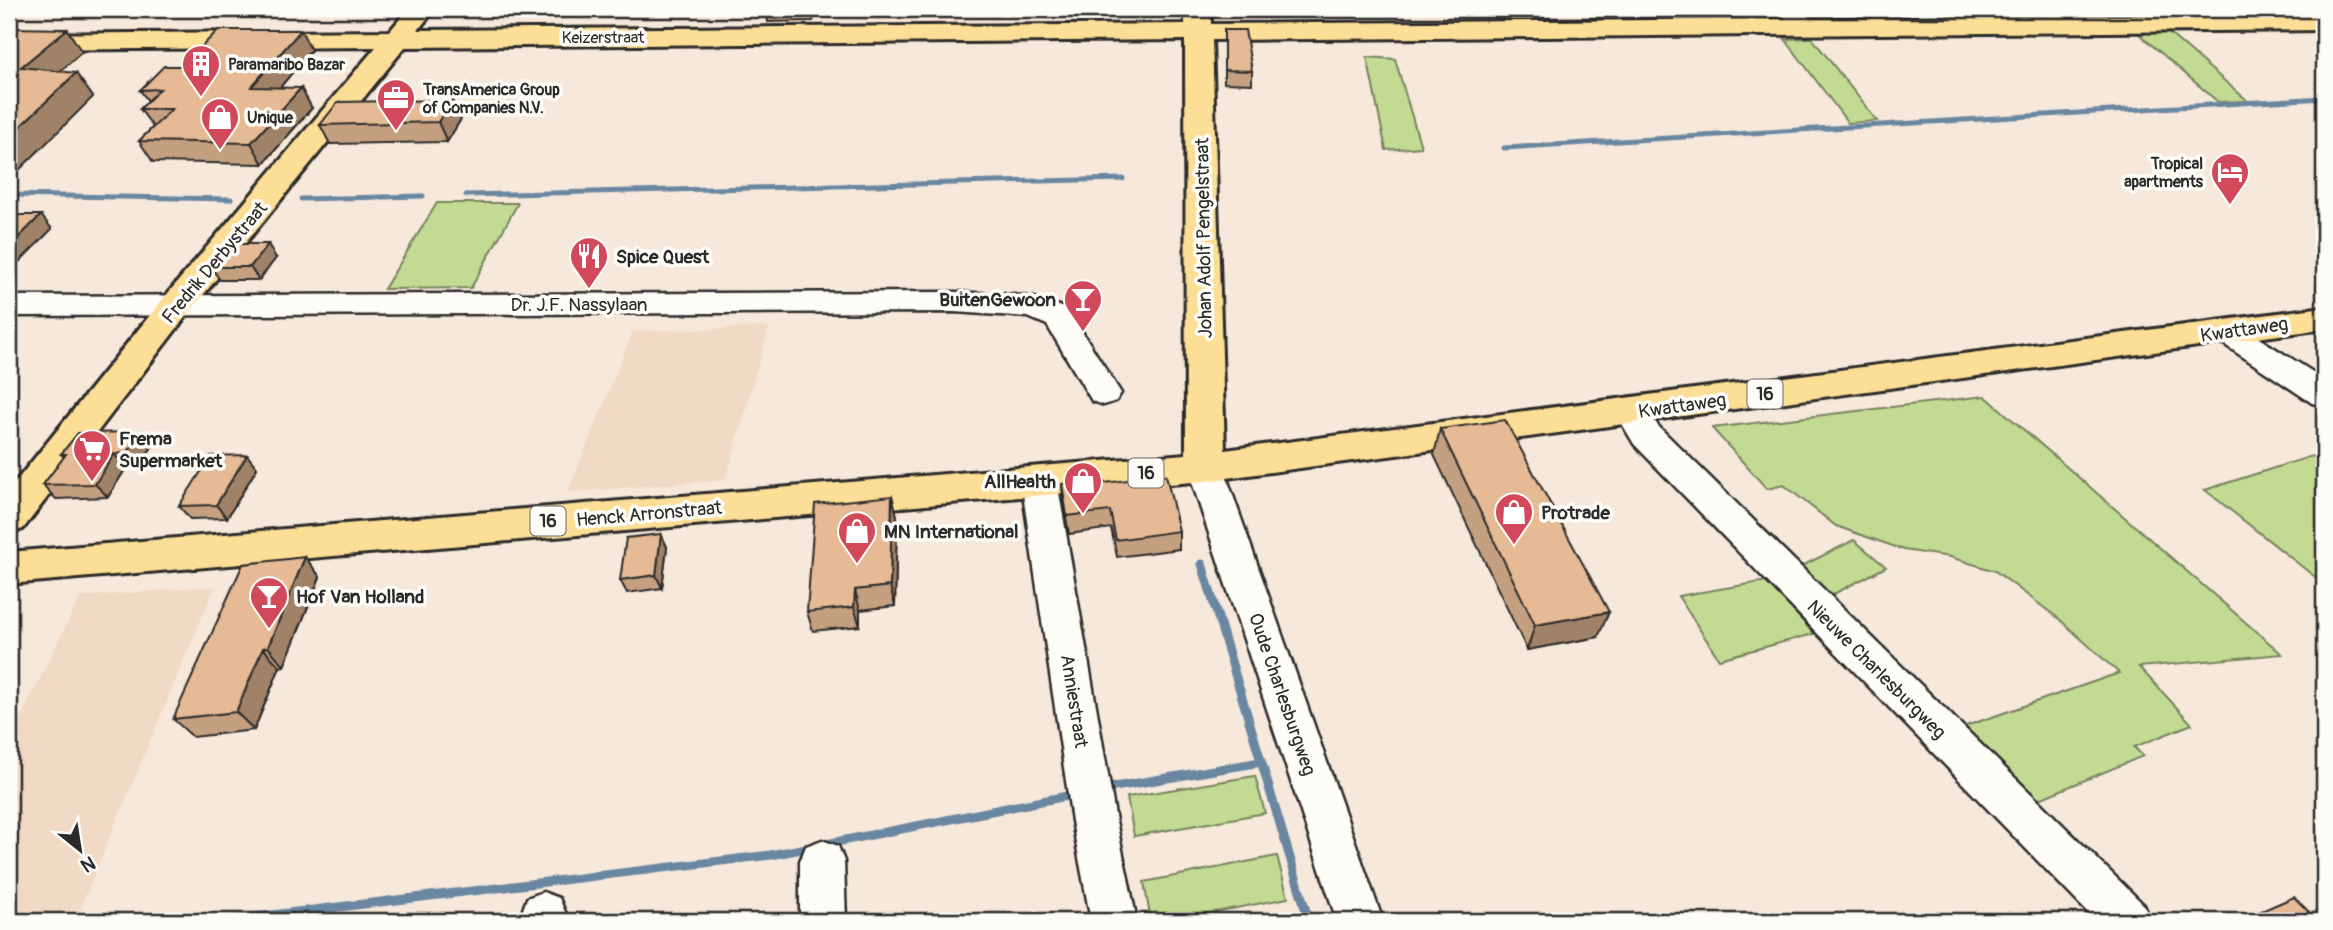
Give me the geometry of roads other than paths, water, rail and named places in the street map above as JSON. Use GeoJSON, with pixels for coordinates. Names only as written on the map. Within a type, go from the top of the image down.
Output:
{"type":"FeatureCollection","features":[{"type":"Feature","properties":{"kind":"main road","name":"Fredrik Derbystraat"},"geometry":{"type":"LineString","coordinates":[[9,518],[175,307],[422,9]]}},
{"type":"Feature","properties":{"kind":"main road","name":"Keizerstraat"},"geometry":{"type":"LineString","coordinates":[[9,42],[399,38],[1198,20],[1796,18],[2324,22]]}},
{"type":"Feature","properties":{"kind":"main road","name":"Johan Adolf Pengelstraat"},"geometry":{"type":"LineString","coordinates":[[1198,20],[1207,421],[1205,467]]}},
{"type":"Feature","properties":{"kind":"main road","name":"Kwattaweg"},"geometry":{"type":"LineString","coordinates":[[1205,467],[2324,318]]}},
{"type":"Feature","properties":{"kind":"main road"},"geometry":{"type":"LineString","coordinates":[[1087,478],[1140,462],[1169,448],[1207,421]]}},
{"type":"Feature","properties":{"kind":"main road","name":"Henck Arronstraat"},"geometry":{"type":"LineString","coordinates":[[9,568],[1205,467]]}},
{"type":"Feature","properties":{"kind":"street","name":"Dr. J.F. Nassylaan"},"geometry":{"type":"LineString","coordinates":[[9,306],[954,302],[1028,307],[1045,310],[1058,318],[1104,393]]}},
{"type":"Feature","properties":{"kind":"street"},"geometry":{"type":"LineString","coordinates":[[2227,332],[2324,396]]}},
{"type":"Feature","properties":{"kind":"street","name":"Nieuwe Charlesburgweg"},"geometry":{"type":"LineString","coordinates":[[1632,412],[1646,435],[2128,921]]}},
{"type":"Feature","properties":{"kind":"street","name":"Oude Charlesburgweg"},"geometry":{"type":"LineString","coordinates":[[1205,467],[1360,921]]}},
{"type":"Feature","properties":{"kind":"street","name":"Anniestraat"},"geometry":{"type":"LineString","coordinates":[[1039,481],[1094,821],[1114,921]]}},
{"type":"Feature","properties":{"kind":"street"},"geometry":{"type":"LineString","coordinates":[[822,862],[823,921]]}},
{"type":"Feature","properties":{"kind":"waterway"},"geometry":{"type":"LineString","coordinates":[[1504,148],[2324,98]]}},
{"type":"Feature","properties":{"kind":"waterway"},"geometry":{"type":"LineString","coordinates":[[466,195],[1123,179]]}},
{"type":"Feature","properties":{"kind":"waterway"},"geometry":{"type":"LineString","coordinates":[[9,195],[231,199]]}},
{"type":"Feature","properties":{"kind":"waterway"},"geometry":{"type":"LineString","coordinates":[[301,199],[423,196]]}},
{"type":"Feature","properties":{"kind":"waterway"},"geometry":{"type":"LineString","coordinates":[[1202,564],[1309,921]]}},
{"type":"Feature","properties":{"kind":"waterway"},"geometry":{"type":"LineString","coordinates":[[1103,789],[1261,762]]}},
{"type":"Feature","properties":{"kind":"waterway"},"geometry":{"type":"LineString","coordinates":[[222,921],[771,855],[1077,794]]}},
{"type":"Feature","properties":{"kind":"place","name":"Paramaribo Bazar"},"geometry":{"type":"Point","coordinates":[201,98]}},
{"type":"Feature","properties":{"kind":"place","name":"TransAmerica Group of Companies N.V."},"geometry":{"type":"Point","coordinates":[396,132]}},
{"type":"Feature","properties":{"kind":"place","name":"Unique"},"geometry":{"type":"Point","coordinates":[220,151]}},
{"type":"Feature","properties":{"kind":"place","name":"Tropical apartments"},"geometry":{"type":"Point","coordinates":[2230,206]}},
{"type":"Feature","properties":{"kind":"place","name":"Spice Quest"},"geometry":{"type":"Point","coordinates":[589,290]}},
{"type":"Feature","properties":{"kind":"place","name":"BuitenGewoon"},"geometry":{"type":"Point","coordinates":[1083,333]}},
{"type":"Feature","properties":{"kind":"place","name":"Frema Supermarket"},"geometry":{"type":"Point","coordinates":[92,483]}},
{"type":"Feature","properties":{"kind":"place","name":"AllHealth"},"geometry":{"type":"Point","coordinates":[1083,515]}},
{"type":"Feature","properties":{"kind":"place","name":"Protrade"},"geometry":{"type":"Point","coordinates":[1514,546]}},
{"type":"Feature","properties":{"kind":"place","name":"MN International"},"geometry":{"type":"Point","coordinates":[857,565]}},
{"type":"Feature","properties":{"kind":"place","name":"Hof Van Holland"},"geometry":{"type":"Point","coordinates":[269,630]}}]}
